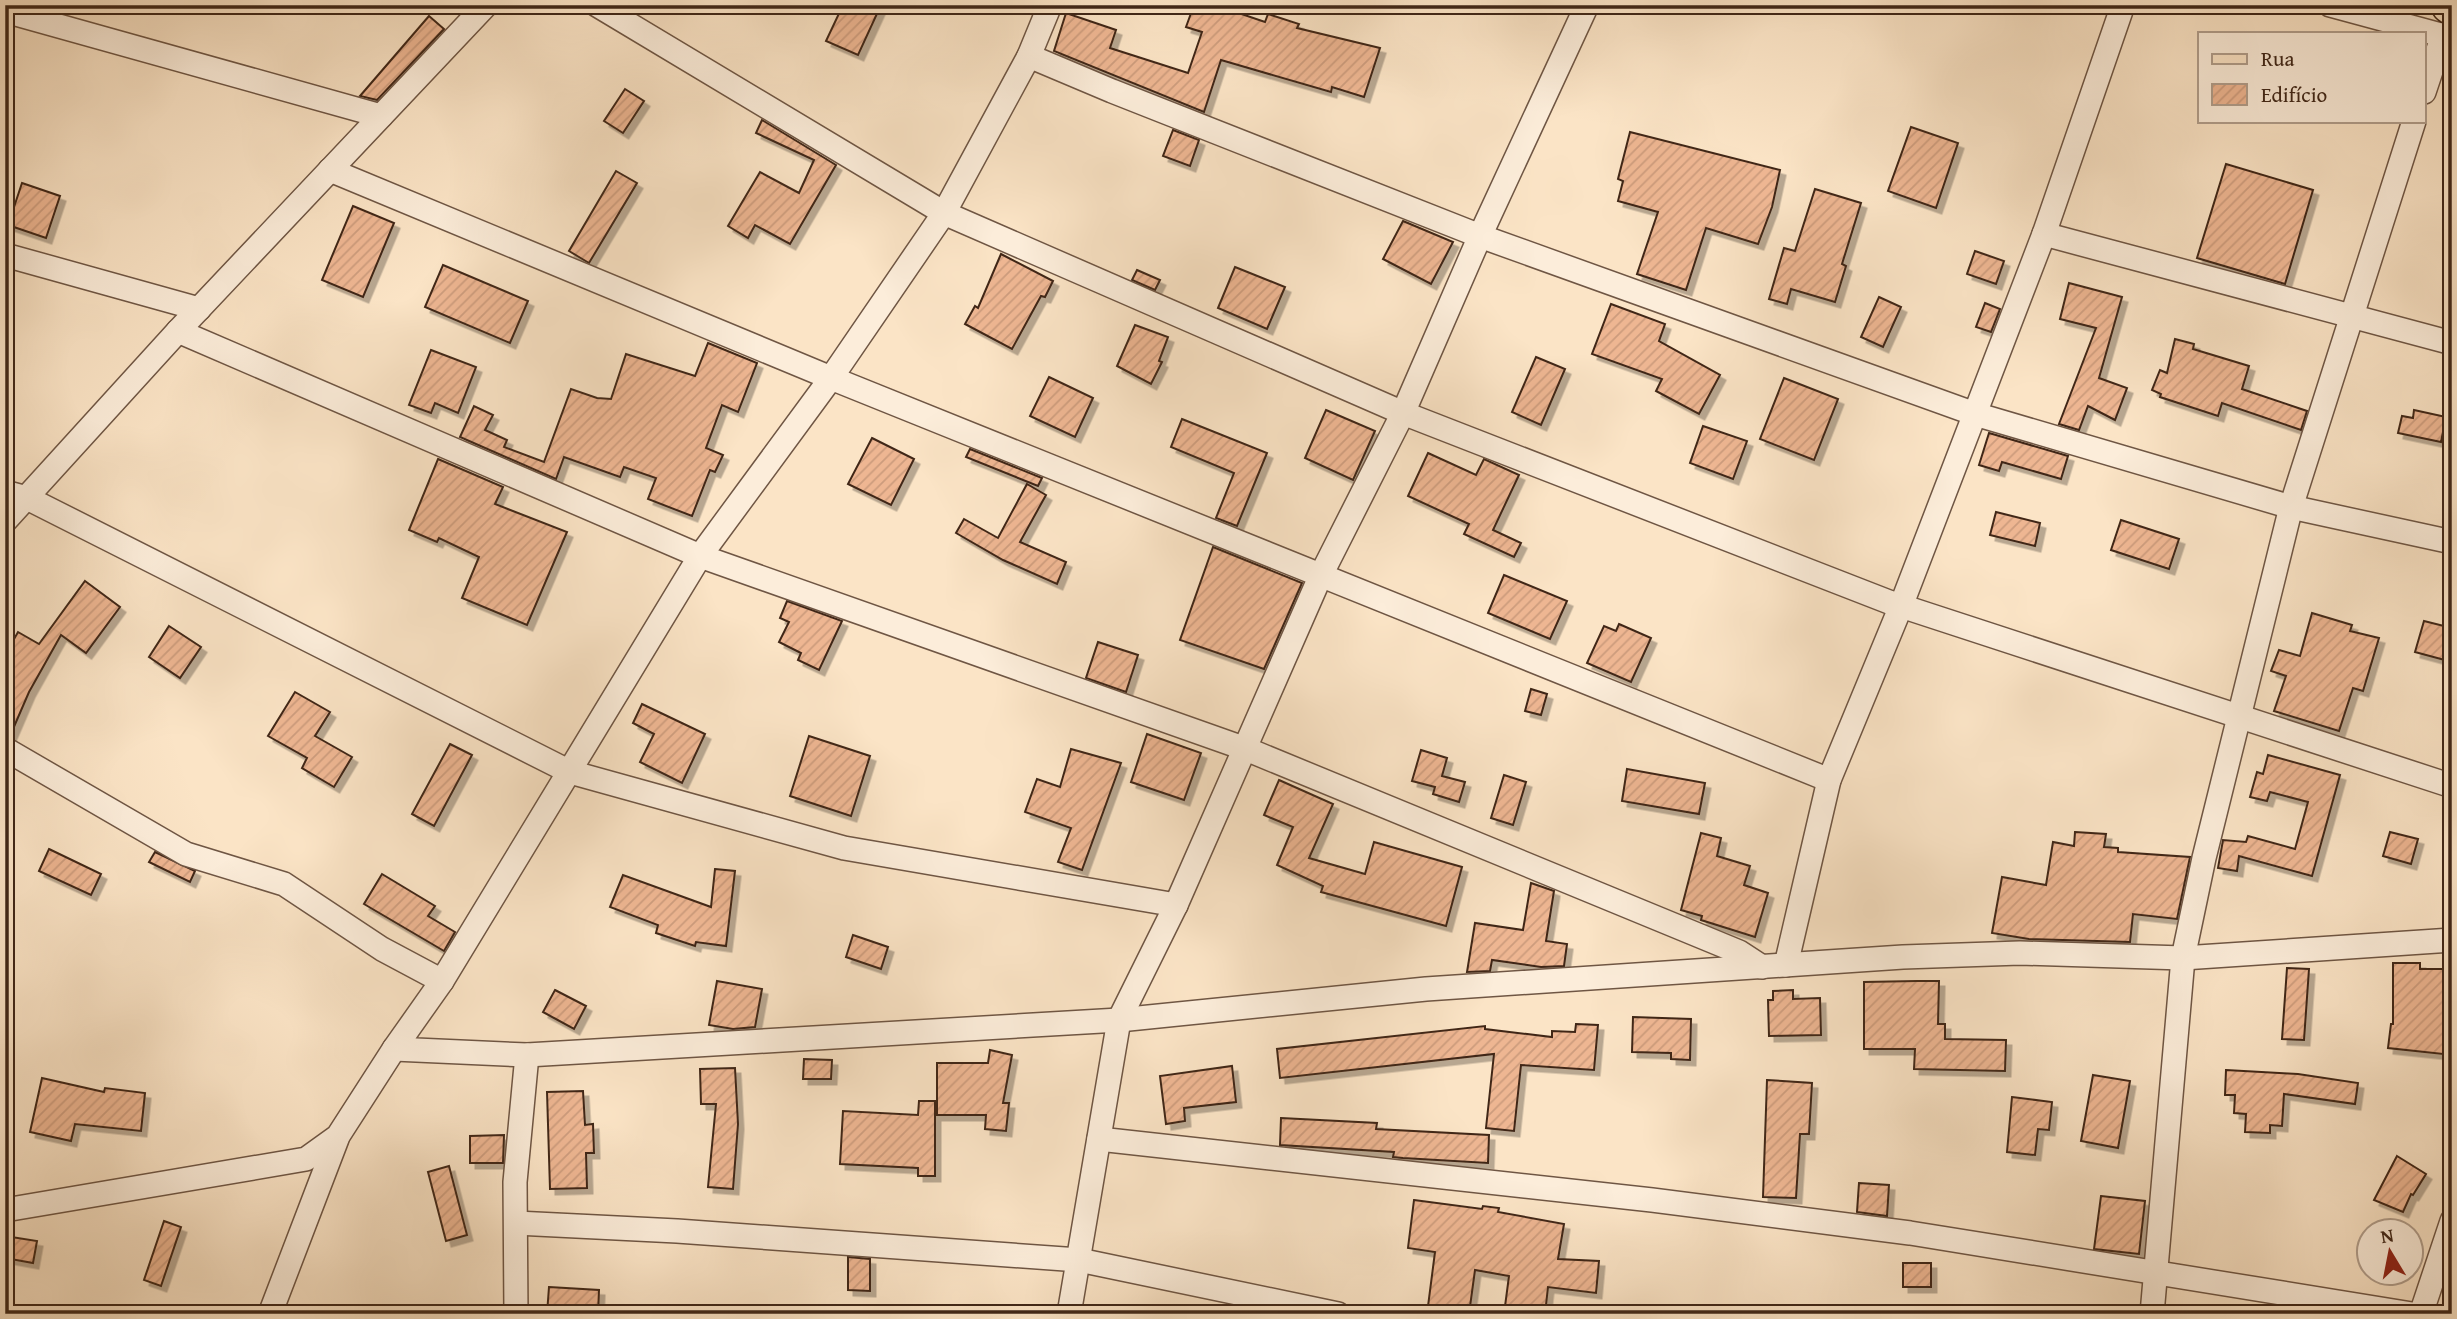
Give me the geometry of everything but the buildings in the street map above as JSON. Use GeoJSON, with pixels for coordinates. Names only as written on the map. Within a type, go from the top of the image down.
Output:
{"type":"FeatureCollection","features":[{"type":"Feature","properties":{"kind":"street"},"geometry":{"type":"LineString","coordinates":[[5,521],[16,495],[178,331],[486,5]]}},
{"type":"Feature","properties":{"kind":"street"},"geometry":{"type":"LineString","coordinates":[[597,5],[944,213],[1402,413],[1901,606],[2236,718],[2452,786]]}},
{"type":"Feature","properties":{"kind":"street"},"geometry":{"type":"LineString","coordinates":[[270,1314],[338,1136],[442,981],[700,556],[831,378],[944,213],[1029,56],[1050,5]]}},
{"type":"Feature","properties":{"kind":"street"},"geometry":{"type":"LineString","coordinates":[[1069,1314],[1119,1020],[1176,905],[1320,577],[1402,413],[1587,5]]}},
{"type":"Feature","properties":{"kind":"street"},"geometry":{"type":"LineString","coordinates":[[1786,965],[1829,780],[1901,606],[2044,234],[2123,5]]}},
{"type":"Feature","properties":{"kind":"street"},"geometry":{"type":"LineString","coordinates":[[2330,5],[2449,21],[2426,86]]}},
{"type":"Feature","properties":{"kind":"street"},"geometry":{"type":"LineString","coordinates":[[5,11],[381,116]]}},
{"type":"Feature","properties":{"kind":"street"},"geometry":{"type":"LineString","coordinates":[[1029,56],[1112,92],[1480,236],[1975,414],[2291,507],[2452,541]]}},
{"type":"Feature","properties":{"kind":"street"},"geometry":{"type":"LineString","coordinates":[[2152,1314],[2183,958],[2236,718],[2291,507],[2414,122]]}},
{"type":"Feature","properties":{"kind":"street"},"geometry":{"type":"LineString","coordinates":[[330,170],[1320,577],[1829,780]]}},
{"type":"Feature","properties":{"kind":"street"},"geometry":{"type":"LineString","coordinates":[[2044,234],[2452,343]]}},
{"type":"Feature","properties":{"kind":"street"},"geometry":{"type":"LineString","coordinates":[[5,256],[199,309]]}},
{"type":"Feature","properties":{"kind":"street"},"geometry":{"type":"LineString","coordinates":[[178,331],[700,556],[1246,750],[1739,952],[1762,967]]}},
{"type":"Feature","properties":{"kind":"street"},"geometry":{"type":"LineString","coordinates":[[16,495],[570,772],[844,848],[1176,905]]}},
{"type":"Feature","properties":{"kind":"street"},"geometry":{"type":"LineString","coordinates":[[5,749],[186,854],[284,884],[382,949],[442,981]]}},
{"type":"Feature","properties":{"kind":"street"},"geometry":{"type":"LineString","coordinates":[[394,1049],[527,1055],[1119,1020],[1426,989],[1786,965],[2020,953],[2183,958],[2452,940]]}},
{"type":"Feature","properties":{"kind":"street"},"geometry":{"type":"LineString","coordinates":[[516,1314],[515,1182],[527,1055]]}},
{"type":"Feature","properties":{"kind":"street"},"geometry":{"type":"LineString","coordinates":[[5,1210],[295,1162],[317,1153],[338,1136]]}},
{"type":"Feature","properties":{"kind":"street"},"geometry":{"type":"LineString","coordinates":[[1100,1139],[1652,1200],[1910,1233],[2412,1314]]}},
{"type":"Feature","properties":{"kind":"street"},"geometry":{"type":"LineString","coordinates":[[2421,1314],[2452,1221]]}},
{"type":"Feature","properties":{"kind":"street"},"geometry":{"type":"LineString","coordinates":[[516,1223],[677,1231],[1079,1260],[1338,1314]]}}]}
